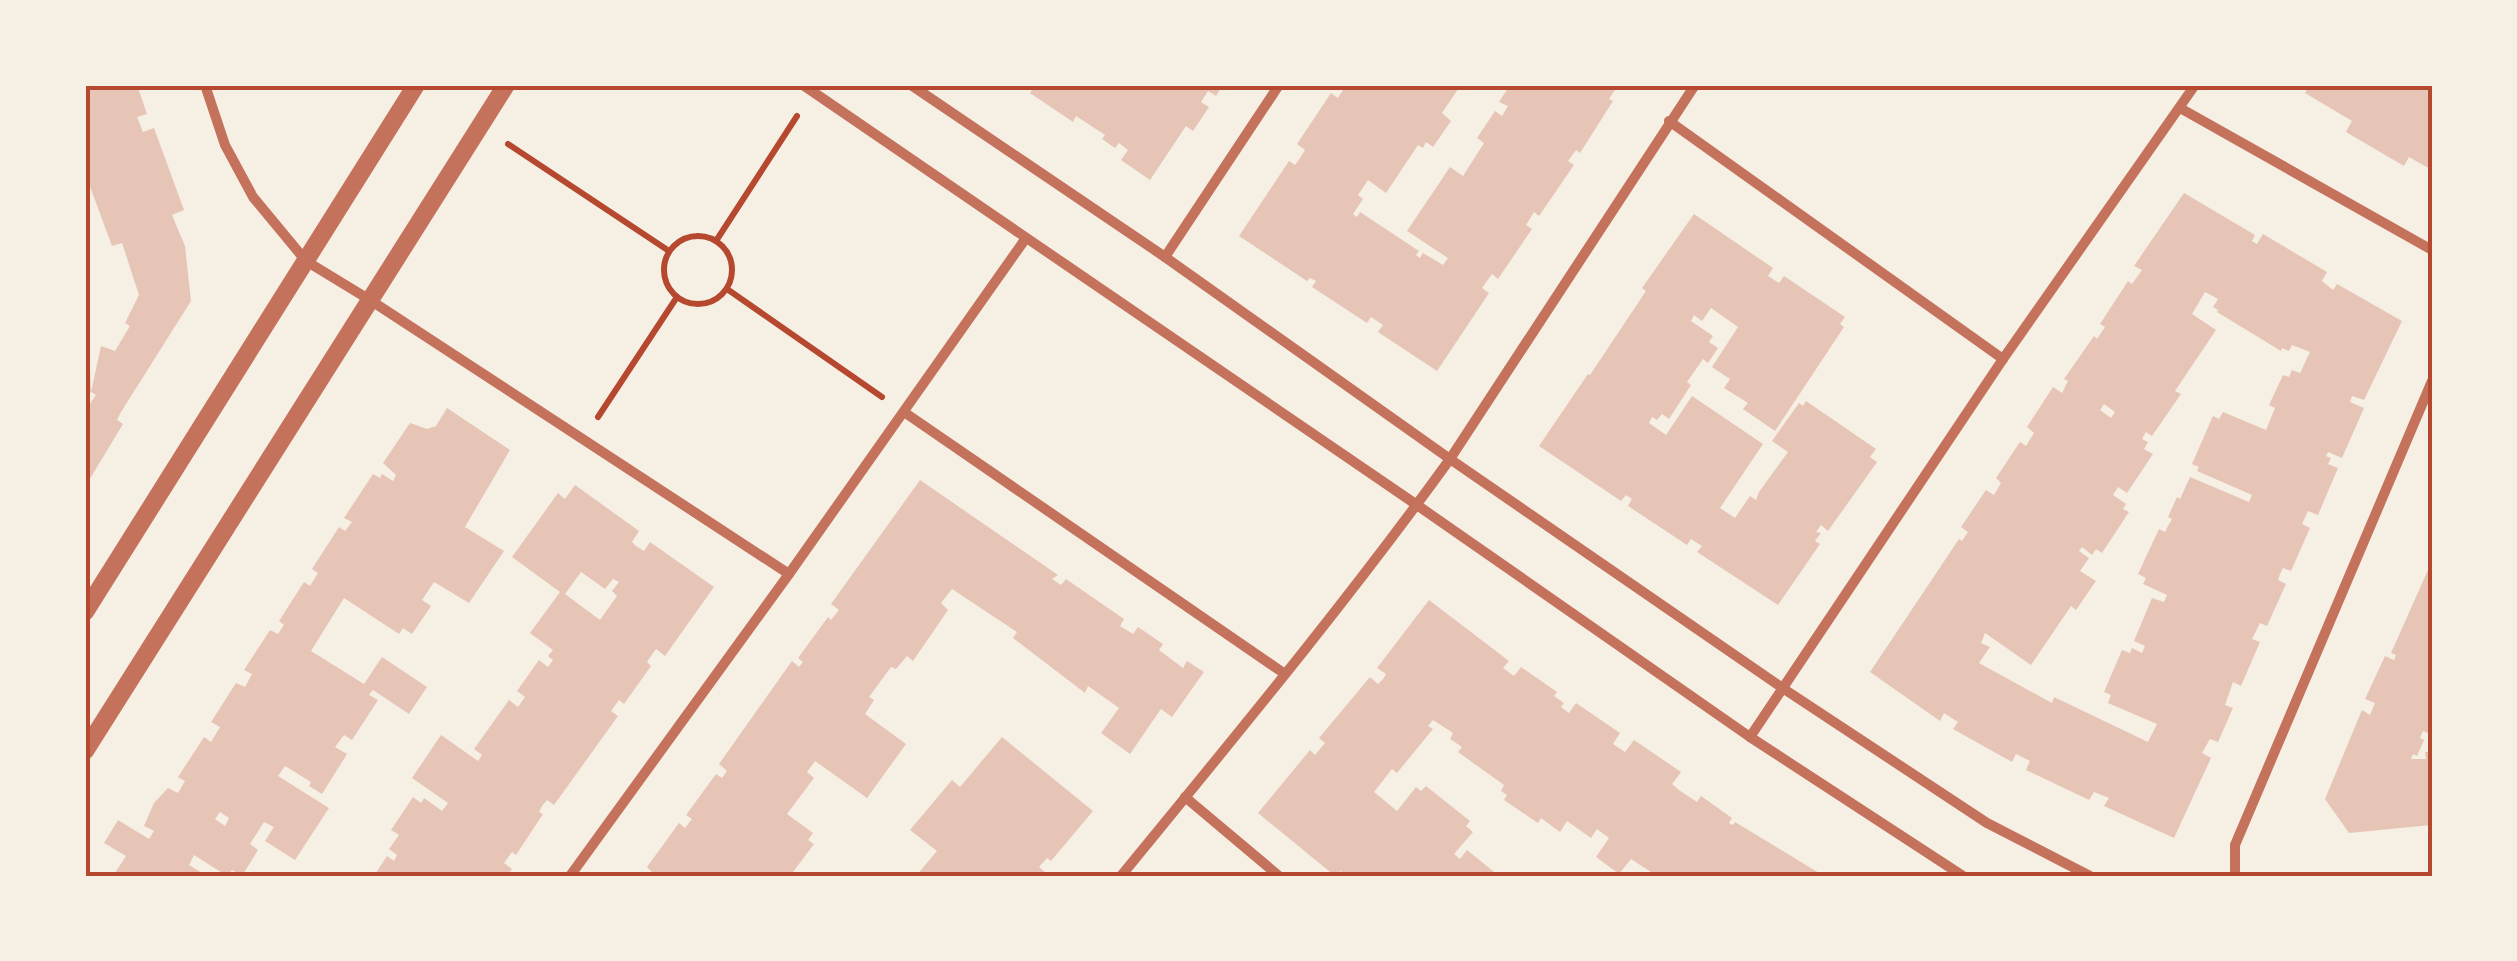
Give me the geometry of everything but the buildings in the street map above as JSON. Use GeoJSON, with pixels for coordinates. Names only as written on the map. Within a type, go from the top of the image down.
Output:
{"type":"FeatureCollection","features":[{"type":"Feature","properties":{"kind":"street"},"geometry":{"type":"LineString","coordinates":[[205,85],[225,146],[253,197],[306,261],[789,574]]}},
{"type":"Feature","properties":{"kind":"street"},"geometry":{"type":"LineString","coordinates":[[85,612],[416,85]]}},
{"type":"Feature","properties":{"kind":"street"},"geometry":{"type":"LineString","coordinates":[[85,751],[506,85]]}},
{"type":"Feature","properties":{"kind":"street"},"geometry":{"type":"LineString","coordinates":[[912,85],[1784,689],[1987,823],[2090,876]]}},
{"type":"Feature","properties":{"kind":"street"},"geometry":{"type":"LineString","coordinates":[[1165,257],[1279,85]]}},
{"type":"Feature","properties":{"kind":"street"},"geometry":{"type":"LineString","coordinates":[[1121,876],[1417,505],[1695,85]]}},
{"type":"Feature","properties":{"kind":"street"},"geometry":{"type":"LineString","coordinates":[[1750,737],[2003,359],[2195,85]]}},
{"type":"Feature","properties":{"kind":"street"},"geometry":{"type":"LineString","coordinates":[[808,88],[1750,737],[1963,876]]}},
{"type":"Feature","properties":{"kind":"street"},"geometry":{"type":"LineString","coordinates":[[2180,108],[2432,250]]}},
{"type":"Feature","properties":{"kind":"street"},"geometry":{"type":"LineString","coordinates":[[1669,121],[2003,359]]}},
{"type":"Feature","properties":{"kind":"street"},"geometry":{"type":"LineString","coordinates":[[570,876],[1026,238]]}},
{"type":"Feature","properties":{"kind":"street"},"geometry":{"type":"LineString","coordinates":[[2235,876],[2235,845],[2432,381]]}},
{"type":"Feature","properties":{"kind":"street"},"geometry":{"type":"LineString","coordinates":[[904,412],[1285,674]]}},
{"type":"Feature","properties":{"kind":"street"},"geometry":{"type":"LineString","coordinates":[[1185,797],[1279,876]]}},
{"type":"Feature","properties":{"kind":"path"},"geometry":{"type":"LineString","coordinates":[[716,241],[808,88]]}},
{"type":"Feature","properties":{"kind":"path"},"geometry":{"type":"LineString","coordinates":[[480,126],[669,251]]}},
{"type":"Feature","properties":{"kind":"path"},"geometry":{"type":"LineString","coordinates":[[695,235],[716,241],[731,259],[728,289],[716,300],[702,305],[686,303],[665,281],[663,265],[669,251],[680,240],[695,235]]}},
{"type":"Feature","properties":{"kind":"path"},"geometry":{"type":"LineString","coordinates":[[728,289],[904,412]]}},
{"type":"Feature","properties":{"kind":"path"},"geometry":{"type":"LineString","coordinates":[[583,439],[677,297]]}}]}
